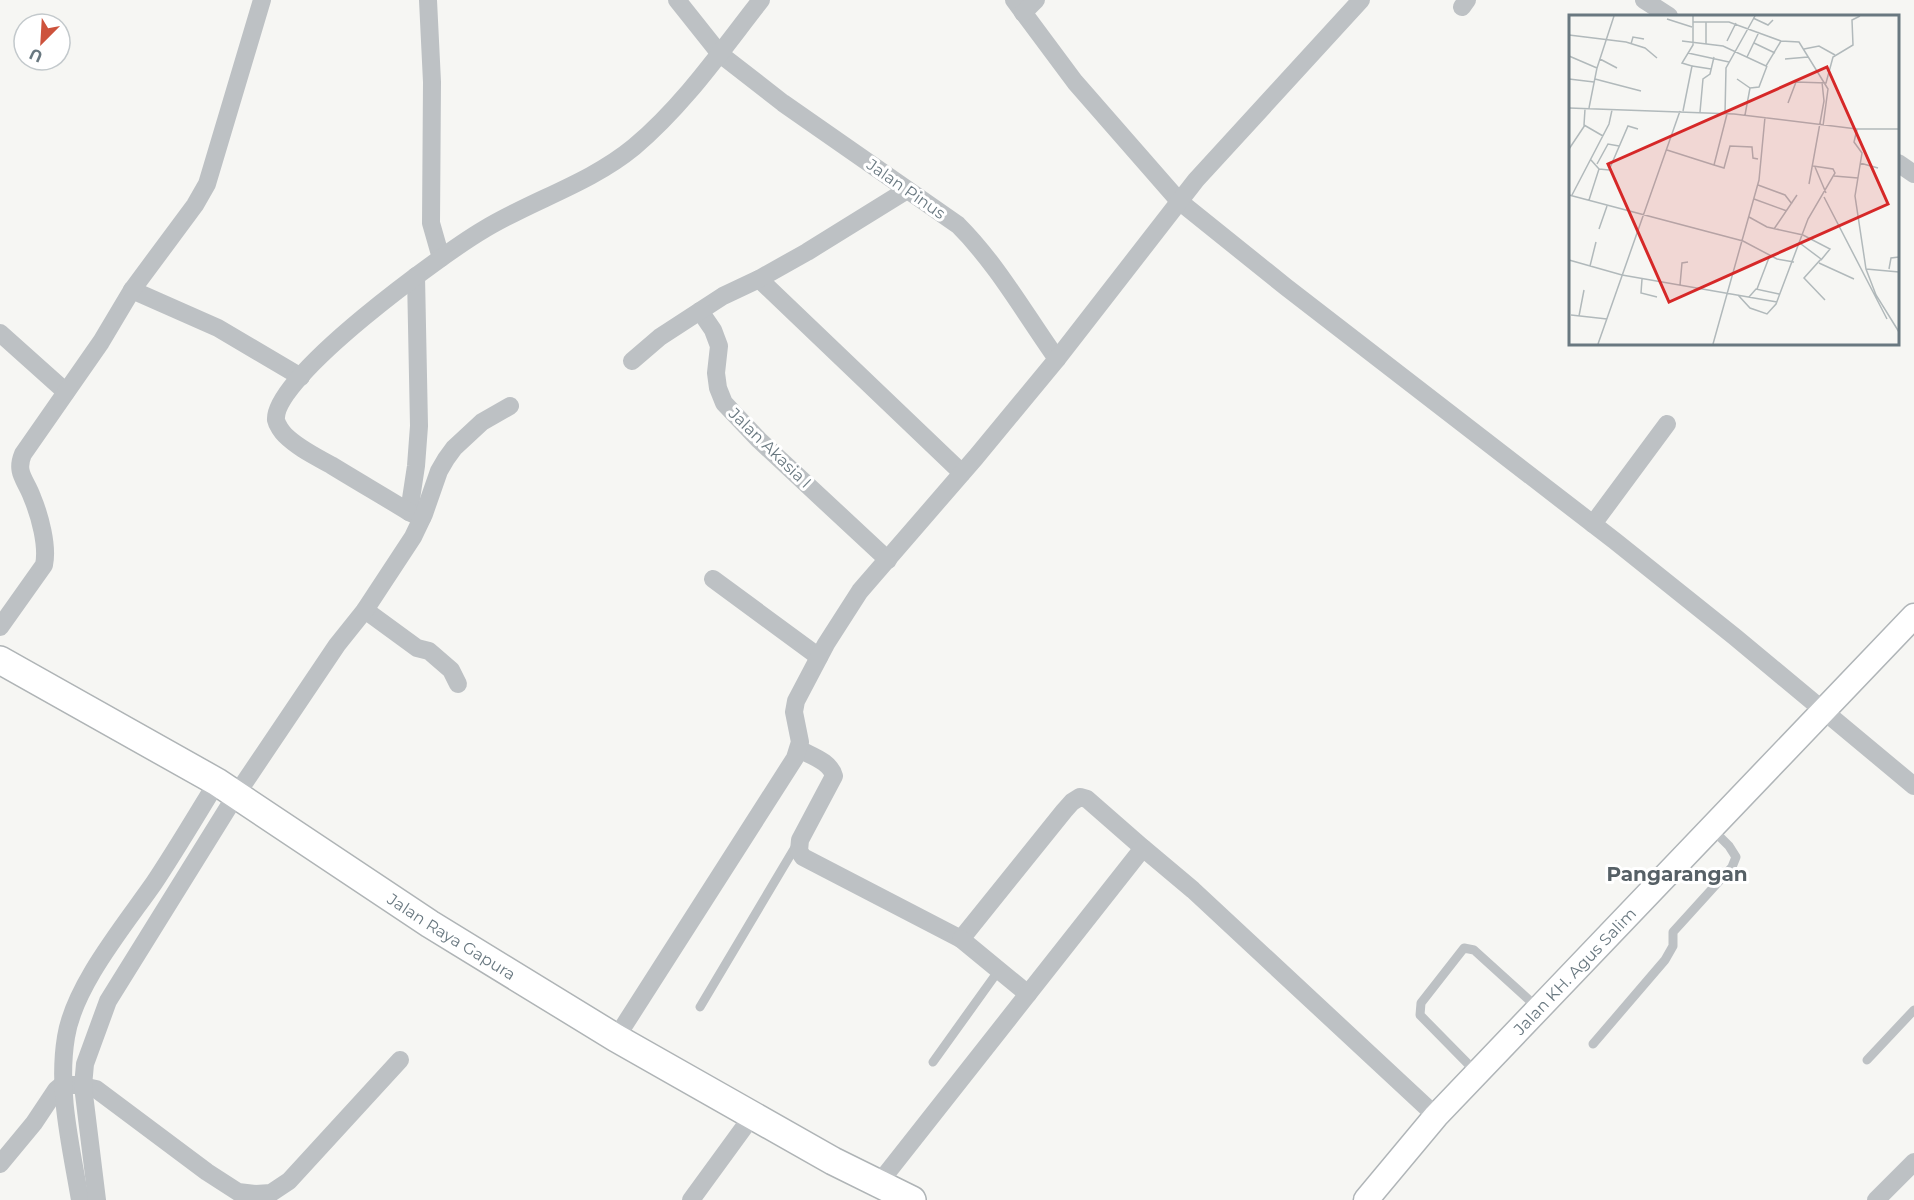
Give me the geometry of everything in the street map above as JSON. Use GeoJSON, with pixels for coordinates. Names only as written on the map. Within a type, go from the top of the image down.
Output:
{"type":"FeatureCollection","features":[{"type":"Feature","properties":{"kind":"main road","name":"Jalan KH. Agus Salim"},"geometry":{"type":"LineString","coordinates":[[1366,1200],[1436,1116],[1914,615]]}},
{"type":"Feature","properties":{"kind":"main road","name":"Jalan Raya Gapura"},"geometry":{"type":"LineString","coordinates":[[0,660],[227,789],[430,924],[616,1038],[892,1193]]}},
{"type":"Feature","properties":{"kind":"street"},"geometry":{"type":"LineString","coordinates":[[0,627],[44,566],[46,554],[33,497],[20,471],[19,463],[101,342],[132,290],[195,206],[207,184],[262,0]]}},
{"type":"Feature","properties":{"kind":"street"},"geometry":{"type":"LineString","coordinates":[[97,1200],[73,1085],[66,1036],[71,1016],[90,976],[160,873],[365,610],[413,537],[431,223],[432,81],[428,0]]}},
{"type":"Feature","properties":{"kind":"street","name":"Jalan Pinus"},"geometry":{"type":"LineString","coordinates":[[677,0],[720,54],[783,103],[958,225],[973,240],[997,272],[1057,359]]}},
{"type":"Feature","properties":{"kind":"street"},"geometry":{"type":"LineString","coordinates":[[416,515],[295,443],[284,434],[276,422],[277,408],[326,349],[427,268],[484,229],[602,170],[633,148],[663,120],[720,54],[761,0]]}},
{"type":"Feature","properties":{"kind":"street"},"geometry":{"type":"LineString","coordinates":[[1036,0],[1018,7],[1075,82],[1179,201],[1735,637],[1914,786]]}},
{"type":"Feature","properties":{"kind":"street"},"geometry":{"type":"LineString","coordinates":[[616,1038],[795,758],[800,742],[794,712],[796,701],[841,618],[860,591],[1057,359],[1215,158],[1361,0]]}},
{"type":"Feature","properties":{"kind":"street"},"geometry":{"type":"LineString","coordinates":[[1644,0],[1667,15]]}},
{"type":"Feature","properties":{"kind":"street"},"geometry":{"type":"LineString","coordinates":[[1899,164],[1914,174]]}},
{"type":"Feature","properties":{"kind":"street"},"geometry":{"type":"LineString","coordinates":[[632,361],[660,337],[723,296],[807,252],[907,190]]}},
{"type":"Feature","properties":{"kind":"street"},"geometry":{"type":"LineString","coordinates":[[759,279],[962,473]]}},
{"type":"Feature","properties":{"kind":"street"},"geometry":{"type":"LineString","coordinates":[[132,290],[218,328],[301,377]]}},
{"type":"Feature","properties":{"kind":"street","name":"Jalan Akasia I"},"geometry":{"type":"LineString","coordinates":[[700,311],[713,330],[719,346],[716,373],[718,388],[724,403],[759,440],[888,560]]}},
{"type":"Feature","properties":{"kind":"street"},"geometry":{"type":"LineString","coordinates":[[0,333],[66,392]]}},
{"type":"Feature","properties":{"kind":"street"},"geometry":{"type":"LineString","coordinates":[[416,515],[454,448],[482,422],[510,406]]}},
{"type":"Feature","properties":{"kind":"street"},"geometry":{"type":"LineString","coordinates":[[1593,524],[1667,424]]}},
{"type":"Feature","properties":{"kind":"street"},"geometry":{"type":"LineString","coordinates":[[713,579],[819,657]]}},
{"type":"Feature","properties":{"kind":"street"},"geometry":{"type":"LineString","coordinates":[[365,610],[417,648],[429,651],[452,670],[458,684]]}},
{"type":"Feature","properties":{"kind":"street"},"geometry":{"type":"LineString","coordinates":[[799,749],[828,765],[834,776],[800,840],[799,850],[803,857],[962,939],[1028,994]]}},
{"type":"Feature","properties":{"kind":"street"},"geometry":{"type":"LineString","coordinates":[[80,1200],[73,1085],[85,1064],[108,1001],[227,789]]}},
{"type":"Feature","properties":{"kind":"street"},"geometry":{"type":"LineString","coordinates":[[962,939],[1064,811],[1080,797],[1087,800],[1193,890],[1436,1116]]}},
{"type":"Feature","properties":{"kind":"street"},"geometry":{"type":"LineString","coordinates":[[892,1193],[1028,994],[1143,849]]}},
{"type":"Feature","properties":{"kind":"street"},"geometry":{"type":"LineString","coordinates":[[0,1164],[34,1123],[56,1090],[73,1085],[96,1089],[237,1192],[271,1193],[289,1181],[400,1060]]}},
{"type":"Feature","properties":{"kind":"street"},"geometry":{"type":"LineString","coordinates":[[692,1200],[753,1115]]}},
{"type":"Feature","properties":{"kind":"street"},"geometry":{"type":"LineString","coordinates":[[1876,1200],[1914,1162]]}},
{"type":"Feature","properties":{"kind":"lane"},"geometry":{"type":"LineString","coordinates":[[1593,1044],[1665,960],[1673,946],[1673,932],[1732,867],[1736,858],[1729,846],[1711,828]]}},
{"type":"Feature","properties":{"kind":"lane"},"geometry":{"type":"LineString","coordinates":[[700,1007],[800,840]]}},
{"type":"Feature","properties":{"kind":"lane"},"geometry":{"type":"LineString","coordinates":[[1477,1073],[1420,1015],[1421,1003],[1464,948],[1473,950],[1538,1008]]}},
{"type":"Feature","properties":{"kind":"lane"},"geometry":{"type":"LineString","coordinates":[[933,1062],[999,970]]}},
{"type":"Feature","properties":{"kind":"lane"},"geometry":{"type":"LineString","coordinates":[[1867,1060],[1914,1010]]}},
{"type":"Feature","properties":{"kind":"district","name":"Pangarangan"},"geometry":{"type":"Point","coordinates":[1677,874]}}]}
